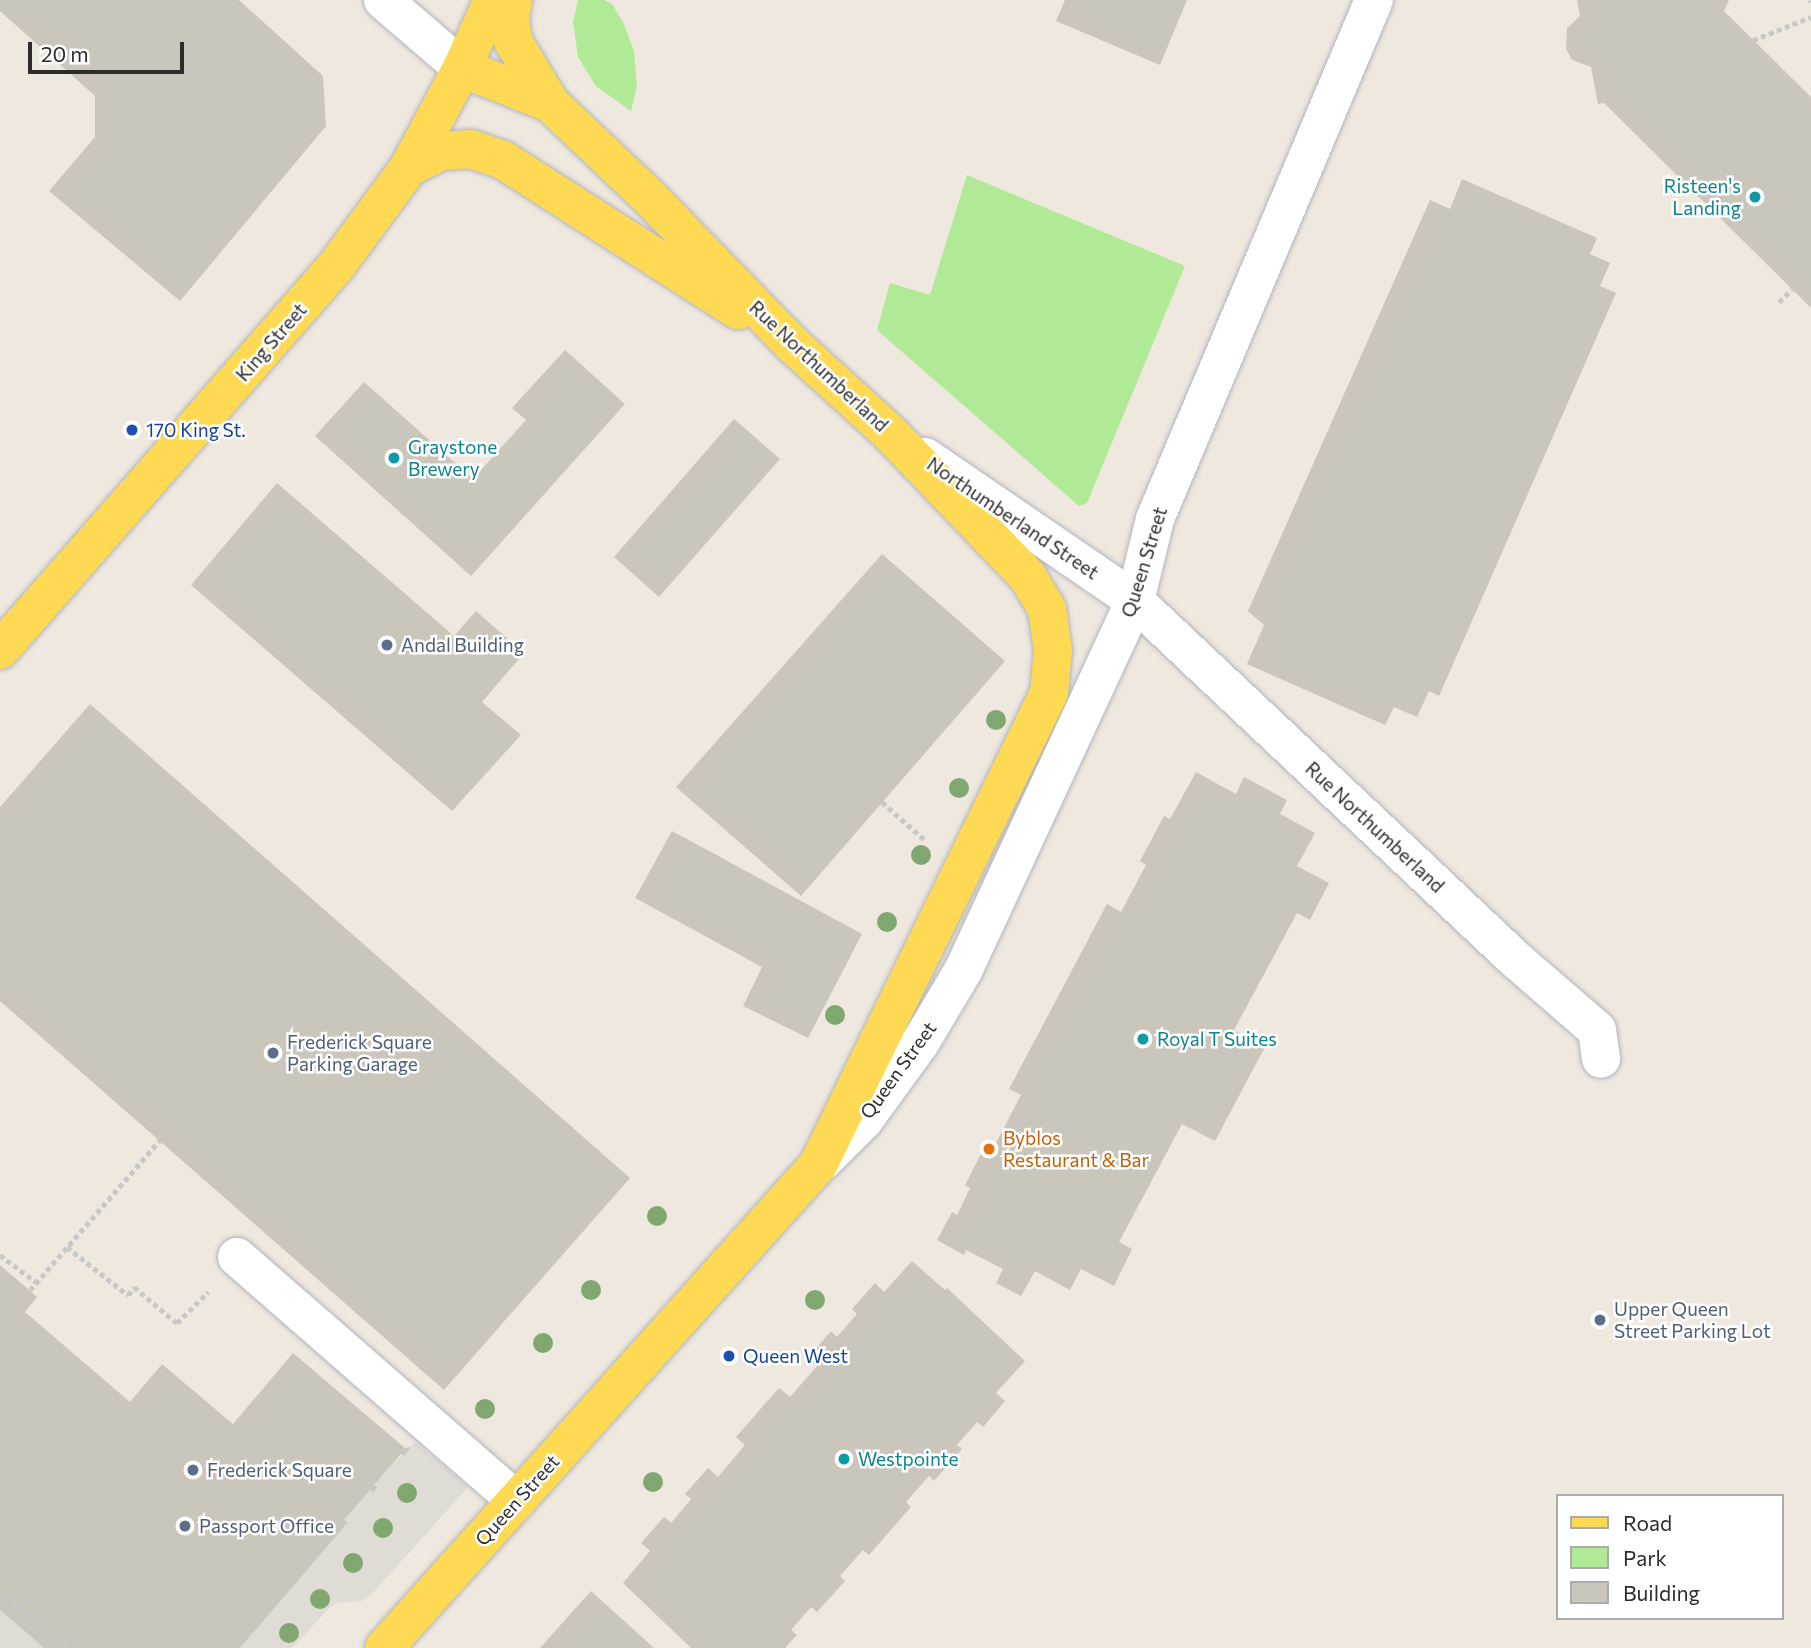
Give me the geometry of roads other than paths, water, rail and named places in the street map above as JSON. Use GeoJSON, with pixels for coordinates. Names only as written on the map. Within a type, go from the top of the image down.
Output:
{"type":"FeatureCollection","features":[{"type":"Feature","properties":{"kind":"main road","name":"King Street"},"geometry":{"type":"LineString","coordinates":[[0,650],[337,265],[409,167],[462,68],[493,0]]}},
{"type":"Feature","properties":{"kind":"main road"},"geometry":{"type":"LineString","coordinates":[[513,0],[510,16],[513,41],[550,103]]}},
{"type":"Feature","properties":{"kind":"main road"},"geometry":{"type":"LineString","coordinates":[[462,68],[550,103]]}},
{"type":"Feature","properties":{"kind":"main road","name":"Rue Northumberland"},"geometry":{"type":"LineString","coordinates":[[550,103],[650,198],[793,345],[892,435],[1028,577],[1047,609],[1053,650]]}},
{"type":"Feature","properties":{"kind":"main road"},"geometry":{"type":"LineString","coordinates":[[409,167],[442,151],[471,149],[503,160],[793,345]]}},
{"type":"Feature","properties":{"kind":"main road","name":"Queen Street"},"geometry":{"type":"LineString","coordinates":[[384,1648],[818,1165],[1044,705],[1049,693],[1053,650]]}},
{"type":"Feature","properties":{"kind":"street"},"geometry":{"type":"LineString","coordinates":[[383,0],[462,68]]}},
{"type":"Feature","properties":{"kind":"street","name":"Queen Street"},"geometry":{"type":"LineString","coordinates":[[818,1165],[864,1119],[920,1043],[963,971],[1135,601],[1155,519],[1374,0]]}},
{"type":"Feature","properties":{"kind":"street","name":"Northumberland Street"},"geometry":{"type":"LineString","coordinates":[[892,435],[1135,601]]}},
{"type":"Feature","properties":{"kind":"street","name":"Rue Northumberland"},"geometry":{"type":"LineString","coordinates":[[1135,601],[1515,959],[1597,1030],[1601,1059]]}},
{"type":"Feature","properties":{"kind":"street"},"geometry":{"type":"LineString","coordinates":[[237,1257],[517,1500]]}},
{"type":"Feature","properties":{"kind":"place","name":"Risteen's Landing"},"geometry":{"type":"Point","coordinates":[1755,197]}},
{"type":"Feature","properties":{"kind":"place","name":"170 King St."},"geometry":{"type":"Point","coordinates":[132,430]}},
{"type":"Feature","properties":{"kind":"place","name":"Graystone Brewery"},"geometry":{"type":"Point","coordinates":[394,458]}},
{"type":"Feature","properties":{"kind":"place","name":"Andal Building"},"geometry":{"type":"Point","coordinates":[387,645]}},
{"type":"Feature","properties":{"kind":"place","name":"Royal T Suites"},"geometry":{"type":"Point","coordinates":[1143,1039]}},
{"type":"Feature","properties":{"kind":"place","name":"Frederick Square Parking Garage"},"geometry":{"type":"Point","coordinates":[273,1053]}},
{"type":"Feature","properties":{"kind":"place","name":"Byblos Restaurant & Bar"},"geometry":{"type":"Point","coordinates":[989,1149]}},
{"type":"Feature","properties":{"kind":"place","name":"Upper Queen Street Parking Lot"},"geometry":{"type":"Point","coordinates":[1600,1320]}},
{"type":"Feature","properties":{"kind":"place","name":"Queen West"},"geometry":{"type":"Point","coordinates":[729,1356]}},
{"type":"Feature","properties":{"kind":"place","name":"Westpointe"},"geometry":{"type":"Point","coordinates":[844,1459]}},
{"type":"Feature","properties":{"kind":"place","name":"Frederick Square"},"geometry":{"type":"Point","coordinates":[193,1470]}},
{"type":"Feature","properties":{"kind":"place","name":"Passport Office"},"geometry":{"type":"Point","coordinates":[185,1526]}}]}
